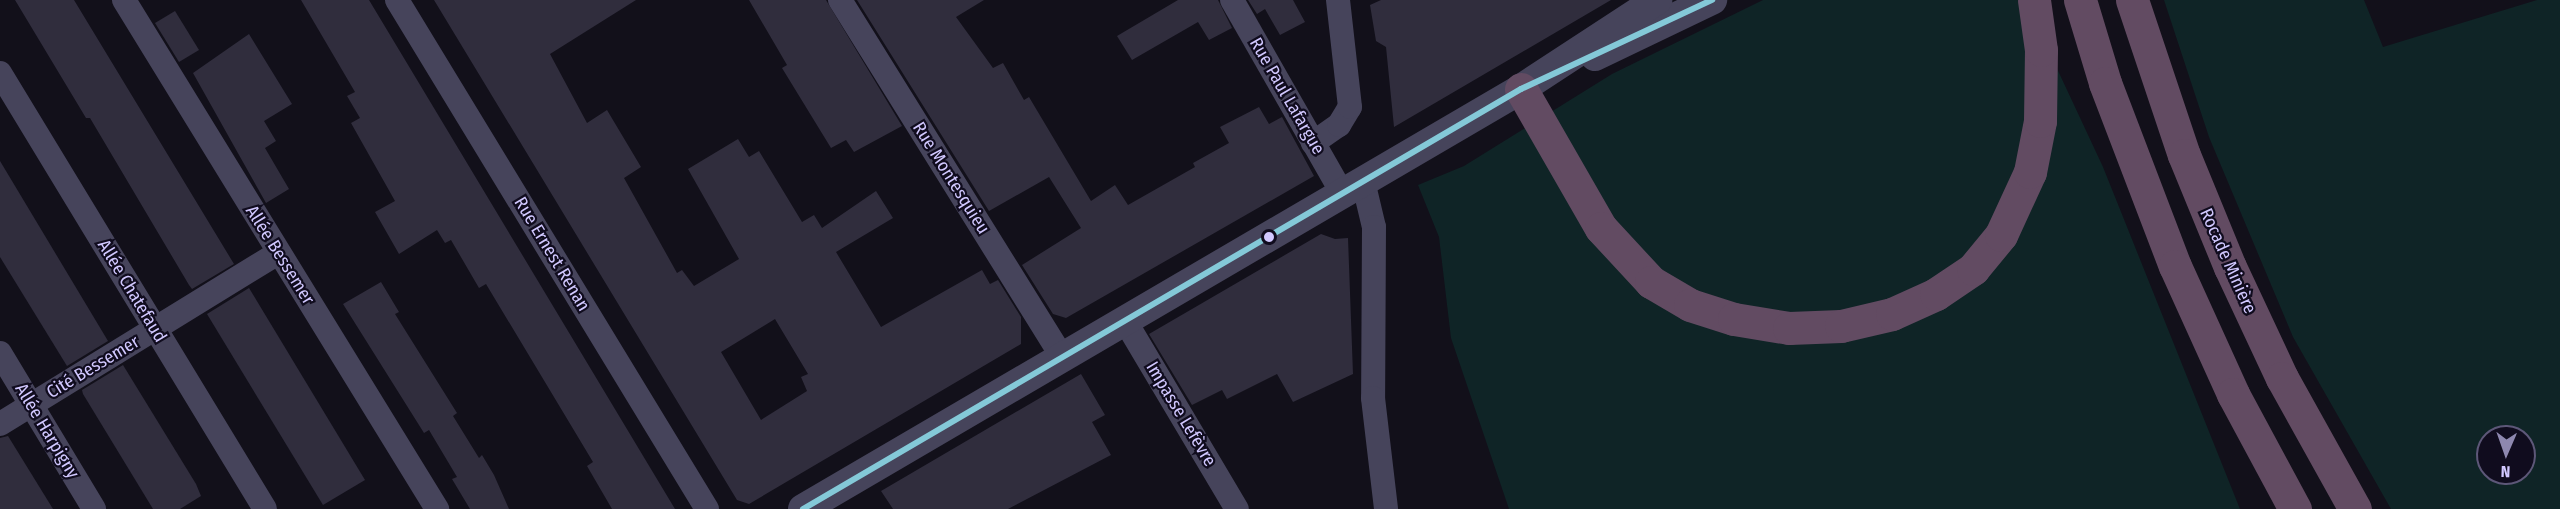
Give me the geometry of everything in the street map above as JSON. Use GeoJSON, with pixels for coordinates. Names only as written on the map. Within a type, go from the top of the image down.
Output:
{"type":"FeatureCollection","features":[{"type":"Feature","properties":{"kind":"highway"},"geometry":{"type":"LineString","coordinates":[[1521,89],[1601,228],[1651,282],[1690,305],[1734,319],[1789,328],[1841,326],[1892,314],[1936,294],[1973,269],[2001,236],[2030,172],[2040,121],[2042,50],[2034,0]]}},
{"type":"Feature","properties":{"kind":"highway"},"geometry":{"type":"LineString","coordinates":[[2080,0],[2109,94],[2175,266],[2233,394],[2295,509]]}},
{"type":"Feature","properties":{"kind":"highway","name":"Rocade Minière"},"geometry":{"type":"LineString","coordinates":[[2132,0],[2165,101],[2221,246],[2282,378],[2355,509]]}},
{"type":"Feature","properties":{"kind":"street","name":"Allée Bessemer"},"geometry":{"type":"LineString","coordinates":[[124,0],[437,509]]}},
{"type":"Feature","properties":{"kind":"street","name":"Rue Ernest Renan"},"geometry":{"type":"LineString","coordinates":[[397,0],[707,509]]}},
{"type":"Feature","properties":{"kind":"street","name":"Rue Montesquieu"},"geometry":{"type":"LineString","coordinates":[[840,0],[1062,356]]}},
{"type":"Feature","properties":{"kind":"street","name":"Rue Paul Lafargue"},"geometry":{"type":"LineString","coordinates":[[1232,0],[1314,143],[1352,187],[1374,227],[1373,398],[1386,509]]}},
{"type":"Feature","properties":{"kind":"street"},"geometry":{"type":"LineString","coordinates":[[1314,143],[1339,125],[1350,106],[1338,0]]}},
{"type":"Feature","properties":{"kind":"street"},"geometry":{"type":"LineString","coordinates":[[803,509],[1124,319],[1521,89],[1657,0]]}},
{"type":"Feature","properties":{"kind":"street"},"geometry":{"type":"LineString","coordinates":[[1521,89],[1712,0]]}},
{"type":"Feature","properties":{"kind":"street","name":"Allée Chatefaud"},"geometry":{"type":"LineString","coordinates":[[0,72],[265,509]]}},
{"type":"Feature","properties":{"kind":"street","name":"Cité Bessemer"},"geometry":{"type":"LineString","coordinates":[[0,424],[278,253]]}},
{"type":"Feature","properties":{"kind":"street","name":"Impasse Lefèvre"},"geometry":{"type":"LineString","coordinates":[[1124,319],[1237,509]]}},
{"type":"Feature","properties":{"kind":"street","name":"Allée Harpigny"},"geometry":{"type":"LineString","coordinates":[[0,353],[94,509]]}},
{"type":"Feature","properties":{"kind":"green space"},"geometry":{"type":"Polygon","coordinates":[[[1763,0],[2025,0],[2103,167],[2240,509],[1509,509],[1451,338],[1439,237],[1418,185],[1464,166],[1612,74],[1763,0]]]}},
{"type":"Feature","properties":{"kind":"green space"},"geometry":{"type":"Polygon","coordinates":[[[2164,0],[2364,0],[2383,47],[2537,0],[2560,0],[2560,509],[2391,509],[2293,337],[2209,137],[2164,0]]]}},
{"type":"Feature","properties":{"kind":"building"},"geometry":{"type":"Polygon","coordinates":[[[15,0],[74,0],[234,264],[192,289],[90,118],[86,118],[15,0]]]}},
{"type":"Feature","properties":{"kind":"building"},"geometry":{"type":"Polygon","coordinates":[[[301,0],[369,0],[675,509],[612,509],[587,466],[593,462],[486,284],[479,288],[451,240],[445,243],[437,230],[399,254],[375,212],[395,201],[351,123],[360,118],[347,96],[355,92],[301,0]]]}},
{"type":"Feature","properties":{"kind":"building"},"geometry":{"type":"Polygon","coordinates":[[[434,0],[636,0],[550,54],[587,123],[607,110],[641,167],[624,178],[677,273],[682,270],[694,286],[739,259],[688,169],[738,139],[749,157],[759,151],[802,222],[814,215],[822,228],[876,191],[893,218],[836,252],[881,327],[982,270],[990,284],[998,280],[1021,317],[1021,344],[749,504],[737,500],[434,0]],[[775,319],[721,352],[761,420],[807,391],[801,377],[808,374],[775,319]]]}},
{"type":"Feature","properties":{"kind":"building"},"geometry":{"type":"Polygon","coordinates":[[[749,0],[826,0],[902,126],[854,152],[846,140],[831,148],[782,68],[787,65],[749,0]]]}},
{"type":"Feature","properties":{"kind":"building"},"geometry":{"type":"Polygon","coordinates":[[[857,0],[984,0],[956,17],[993,68],[1003,63],[1024,100],[1029,97],[1091,201],[1115,185],[1128,205],[1195,167],[1193,163],[1229,143],[1220,127],[1259,107],[1269,124],[1282,117],[1314,176],[1066,318],[1053,314],[1022,265],[1081,228],[1049,177],[989,211],[857,0]]]}},
{"type":"Feature","properties":{"kind":"building"},"geometry":{"type":"Polygon","coordinates":[[[1178,0],[1218,0],[1232,28],[1209,40],[1198,22],[1132,60],[1117,36],[1178,0]]]}},
{"type":"Feature","properties":{"kind":"building"},"geometry":{"type":"Polygon","coordinates":[[[1248,0],[1293,0],[1305,22],[1280,35],[1265,9],[1257,14],[1248,0]]]}},
{"type":"Feature","properties":{"kind":"building"},"geometry":{"type":"Polygon","coordinates":[[[1381,0],[1611,0],[1394,127],[1386,47],[1376,41],[1370,5],[1381,0]]]}},
{"type":"Feature","properties":{"kind":"building"},"geometry":{"type":"Polygon","coordinates":[[[175,11],[199,50],[179,62],[155,23],[175,11]]]}},
{"type":"Feature","properties":{"kind":"building"},"geometry":{"type":"Polygon","coordinates":[[[249,34],[292,104],[264,121],[276,141],[265,148],[289,189],[266,203],[193,73],[249,34]]]}},
{"type":"Feature","properties":{"kind":"building"},"geometry":{"type":"Polygon","coordinates":[[[0,161],[108,341],[67,366],[0,257],[0,161]]]}},
{"type":"Feature","properties":{"kind":"building"},"geometry":{"type":"Polygon","coordinates":[[[1321,234],[1335,239],[1348,238],[1353,374],[1293,402],[1277,374],[1227,399],[1222,390],[1192,405],[1149,334],[1321,234]]]}},
{"type":"Feature","properties":{"kind":"building"},"geometry":{"type":"Polygon","coordinates":[[[381,282],[399,312],[395,314],[457,413],[453,416],[479,458],[482,455],[494,475],[509,509],[470,509],[452,479],[457,477],[429,430],[424,433],[343,304],[381,282]]]}},
{"type":"Feature","properties":{"kind":"building"},"geometry":{"type":"Polygon","coordinates":[[[249,288],[365,480],[323,505],[207,314],[249,288]]]}},
{"type":"Feature","properties":{"kind":"building"},"geometry":{"type":"Polygon","coordinates":[[[123,365],[196,484],[201,496],[180,509],[153,509],[83,394],[82,390],[123,365]]]}},
{"type":"Feature","properties":{"kind":"building"},"geometry":{"type":"Polygon","coordinates":[[[1081,374],[1105,415],[1092,422],[1111,455],[1008,509],[893,509],[881,491],[1081,374]]]}},
{"type":"Feature","properties":{"kind":"building"},"geometry":{"type":"Polygon","coordinates":[[[8,436],[53,509],[0,509],[0,438],[8,436]]]}},
{"type":"Feature","properties":{"kind":"transit line"},"geometry":{"type":"LineString","coordinates":[[803,509],[1521,89],[1712,0]]}}]}
